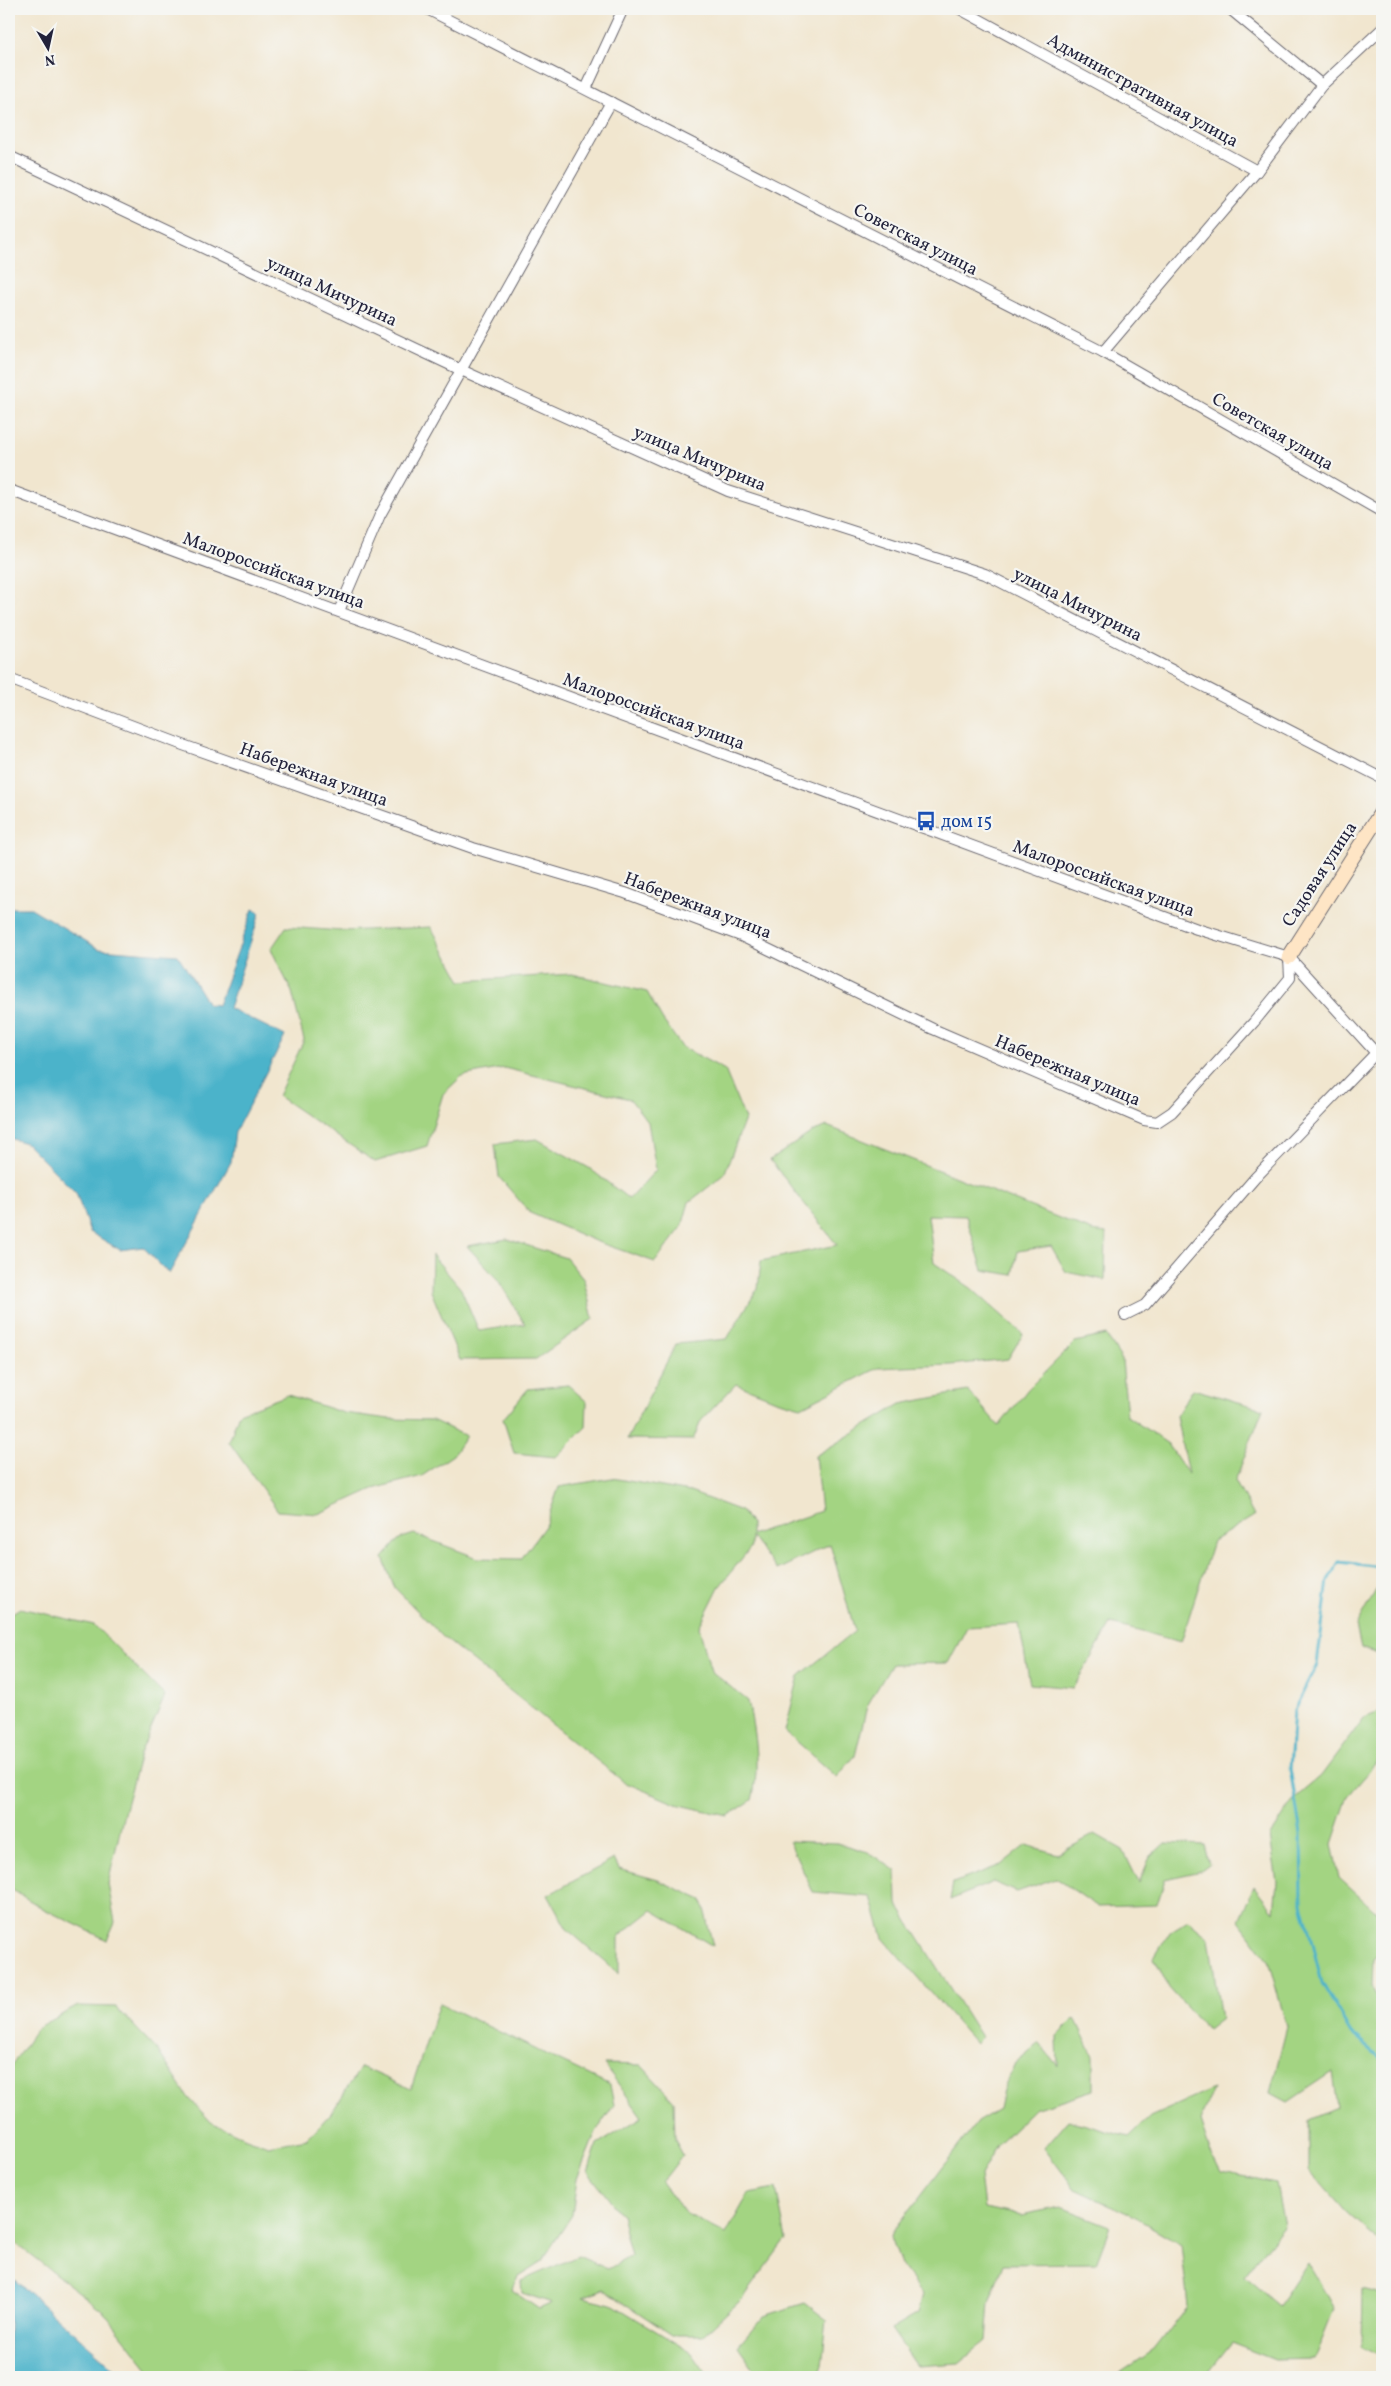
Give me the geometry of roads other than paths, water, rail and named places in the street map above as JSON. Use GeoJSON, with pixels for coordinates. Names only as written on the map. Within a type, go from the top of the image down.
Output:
{"type":"FeatureCollection","features":[{"type":"Feature","properties":{"kind":"street","name":"Советская улица"},"geometry":{"type":"LineString","coordinates":[[427,9],[1103,352],[1382,512]]}},
{"type":"Feature","properties":{"kind":"street"},"geometry":{"type":"LineString","coordinates":[[586,89],[623,9]]}},
{"type":"Feature","properties":{"kind":"street","name":"Административная улица"},"geometry":{"type":"LineString","coordinates":[[960,9],[1257,171]]}},
{"type":"Feature","properties":{"kind":"street"},"geometry":{"type":"LineString","coordinates":[[1230,9],[1322,86]]}},
{"type":"Feature","properties":{"kind":"street"},"geometry":{"type":"LineString","coordinates":[[1103,352],[1257,171],[1322,86],[1382,29]]}},
{"type":"Feature","properties":{"kind":"street"},"geometry":{"type":"LineString","coordinates":[[339,611],[380,515],[459,369],[611,102]]}},
{"type":"Feature","properties":{"kind":"street","name":"улица Мичурина"},"geometry":{"type":"LineString","coordinates":[[9,156],[459,369],[728,491],[984,574],[1382,778]]}},
{"type":"Feature","properties":{"kind":"street","name":"Малороссийская улица"},"geometry":{"type":"LineString","coordinates":[[9,490],[1197,929],[1289,958]]}},
{"type":"Feature","properties":{"kind":"street","name":"Набережная улица"},"geometry":{"type":"LineString","coordinates":[[9,680],[183,745],[463,845],[625,893],[741,936],[933,1029],[1144,1120],[1157,1122],[1172,1112],[1254,1022],[1290,978],[1289,958]]}},
{"type":"Feature","properties":{"kind":"street","name":"Садовая улица"},"geometry":{"type":"LineString","coordinates":[[1289,958],[1382,811]]}},
{"type":"Feature","properties":{"kind":"street"},"geometry":{"type":"LineString","coordinates":[[1125,1314],[1145,1305],[1255,1178],[1379,1055],[1289,958]]}},
{"type":"Feature","properties":{"kind":"water"},"geometry":{"type":"Polygon","coordinates":[[[9,908],[31,908],[99,949],[178,955],[208,1004],[218,1005],[253,909],[260,913],[229,1008],[285,1036],[235,1132],[231,1162],[169,1274],[143,1247],[120,1250],[90,1232],[76,1193],[26,1143],[9,1138],[9,908]]]}},
{"type":"Feature","properties":{"kind":"water"},"geometry":{"type":"Polygon","coordinates":[[[9,2275],[124,2377],[9,2377],[9,2275]]]}},
{"type":"Feature","properties":{"kind":"waterway"},"geometry":{"type":"LineString","coordinates":[[1382,1567],[1339,1562],[1328,1580],[1317,1665],[1294,1710],[1290,1769],[1301,1834],[1302,1903],[1322,1983],[1351,2033],[1382,2059]]}},
{"type":"Feature","properties":{"kind":"place","name":"дом 15"},"geometry":{"type":"Point","coordinates":[926,821]}}]}
